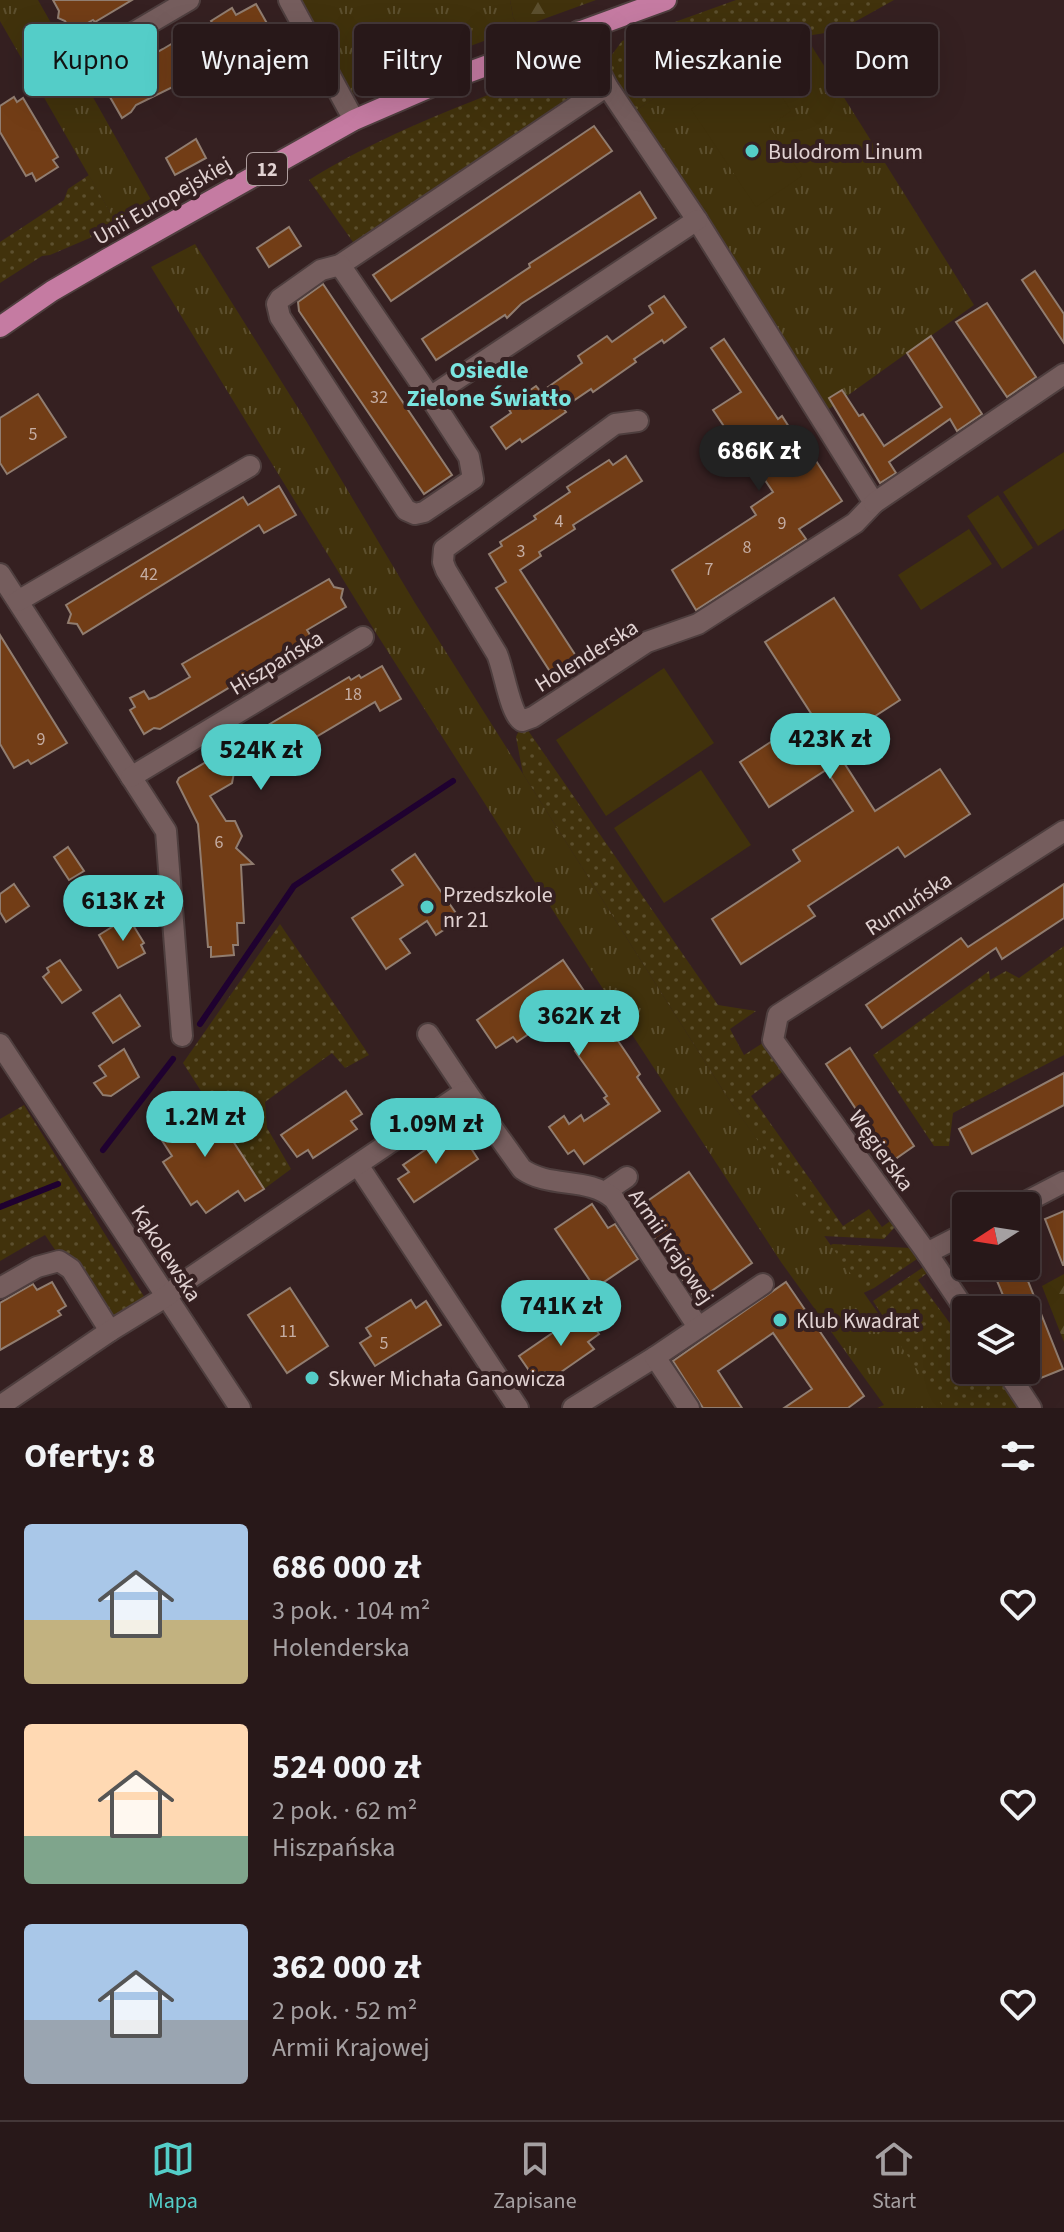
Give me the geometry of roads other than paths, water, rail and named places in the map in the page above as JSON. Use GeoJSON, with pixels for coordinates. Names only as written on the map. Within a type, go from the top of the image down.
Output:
{"type":"FeatureCollection","features":[{"type":"Feature","properties":{"kind":"main road","name":"Unii Europejskiej"},"geometry":{"type":"LineString","coordinates":[[599,24],[666,0]]}},
{"type":"Feature","properties":{"kind":"main road","name":"Unii Europejskiej"},"geometry":{"type":"LineString","coordinates":[[0,327],[93,267],[354,120],[486,66]]}},
{"type":"Feature","properties":{"kind":"street"},"geometry":{"type":"LineString","coordinates":[[148,24],[189,0]]}},
{"type":"Feature","properties":{"kind":"street"},"geometry":{"type":"LineString","coordinates":[[289,0],[354,120]]}},
{"type":"Feature","properties":{"kind":"street"},"geometry":{"type":"LineString","coordinates":[[610,90],[697,220],[874,503]]}},
{"type":"Feature","properties":{"kind":"street"},"geometry":{"type":"LineString","coordinates":[[340,265],[469,457],[473,479],[424,512],[415,514],[406,510],[277,310],[277,304],[285,294],[321,270],[340,265],[592,96]]}},
{"type":"Feature","properties":{"kind":"street"},"geometry":{"type":"LineString","coordinates":[[430,397],[697,220]]}},
{"type":"Feature","properties":{"kind":"street","name":"Holenderska"},"geometry":{"type":"LineString","coordinates":[[638,421],[615,424],[444,549],[446,570],[497,654],[504,669],[514,713],[522,721],[533,717],[647,642],[698,624],[855,523],[874,503],[1064,374]]}},
{"type":"Feature","properties":{"kind":"street"},"geometry":{"type":"LineString","coordinates":[[18,601],[250,466]]}},
{"type":"Feature","properties":{"kind":"street"},"geometry":{"type":"LineString","coordinates":[[0,574],[166,831],[182,1036]]}},
{"type":"Feature","properties":{"kind":"street","name":"Hiszpańska"},"geometry":{"type":"LineString","coordinates":[[131,777],[363,637]]}},
{"type":"Feature","properties":{"kind":"street","name":"Rumuńska"},"geometry":{"type":"LineString","coordinates":[[778,1015],[1064,831]]}},
{"type":"Feature","properties":{"kind":"street","name":"Węgierska"},"geometry":{"type":"LineString","coordinates":[[778,1015],[773,1040],[956,1296]]}},
{"type":"Feature","properties":{"kind":"street","name":"Armii Krajowej"},"geometry":{"type":"LineString","coordinates":[[428,1034],[522,1169],[531,1176],[595,1187],[614,1199],[698,1327]]}},
{"type":"Feature","properties":{"kind":"street","name":"Kąkolewska"},"geometry":{"type":"LineString","coordinates":[[0,1044],[240,1408]]}},
{"type":"Feature","properties":{"kind":"street"},"geometry":{"type":"LineString","coordinates":[[0,1406],[466,1091]]}},
{"type":"Feature","properties":{"kind":"street"},"geometry":{"type":"LineString","coordinates":[[358,1165],[518,1408]]}},
{"type":"Feature","properties":{"kind":"street","name":"Armii Krajowej"},"geometry":{"type":"LineString","coordinates":[[605,1192],[627,1177]]}},
{"type":"Feature","properties":{"kind":"street"},"geometry":{"type":"LineString","coordinates":[[1040,1195],[1064,1182]]}},
{"type":"Feature","properties":{"kind":"street"},"geometry":{"type":"LineString","coordinates":[[927,1253],[952,1240]]}},
{"type":"Feature","properties":{"kind":"street"},"geometry":{"type":"LineString","coordinates":[[0,1288],[45,1263],[59,1261],[71,1269],[110,1331]]}},
{"type":"Feature","properties":{"kind":"street","name":"Armii Krajowej"},"geometry":{"type":"LineString","coordinates":[[573,1408],[763,1284]]}},
{"type":"Feature","properties":{"kind":"street"},"geometry":{"type":"LineString","coordinates":[[655,1357],[689,1408]]}},
{"type":"Feature","properties":{"kind":"street"},"geometry":{"type":"LineString","coordinates":[[1015,1384],[1031,1408]]}},
{"type":"Feature","properties":{"kind":"waterway"},"geometry":{"type":"LineString","coordinates":[[200,1024],[294,886],[453,781]]}},
{"type":"Feature","properties":{"kind":"waterway"},"geometry":{"type":"LineString","coordinates":[[103,1150],[173,1059]]}},
{"type":"Feature","properties":{"kind":"waterway"},"geometry":{"type":"LineString","coordinates":[[0,1207],[58,1184]]}},
{"type":"Feature","properties":{"kind":"place","name":"Bulodrom Linum"},"geometry":{"type":"Point","coordinates":[752,151]}},
{"type":"Feature","properties":{"kind":"place","name":"Przedszkole nr 21"},"geometry":{"type":"Point","coordinates":[427,907]}},
{"type":"Feature","properties":{"kind":"place","name":"Klub Kwadrat"},"geometry":{"type":"Point","coordinates":[780,1320]}},
{"type":"Feature","properties":{"kind":"place","name":"Skwer Michała Ganowicza"},"geometry":{"type":"Point","coordinates":[312,1378]}},
{"type":"Feature","properties":{"kind":"district","name":"Osiedle Zielone Światło"},"geometry":{"type":"Point","coordinates":[489,384]}}]}
